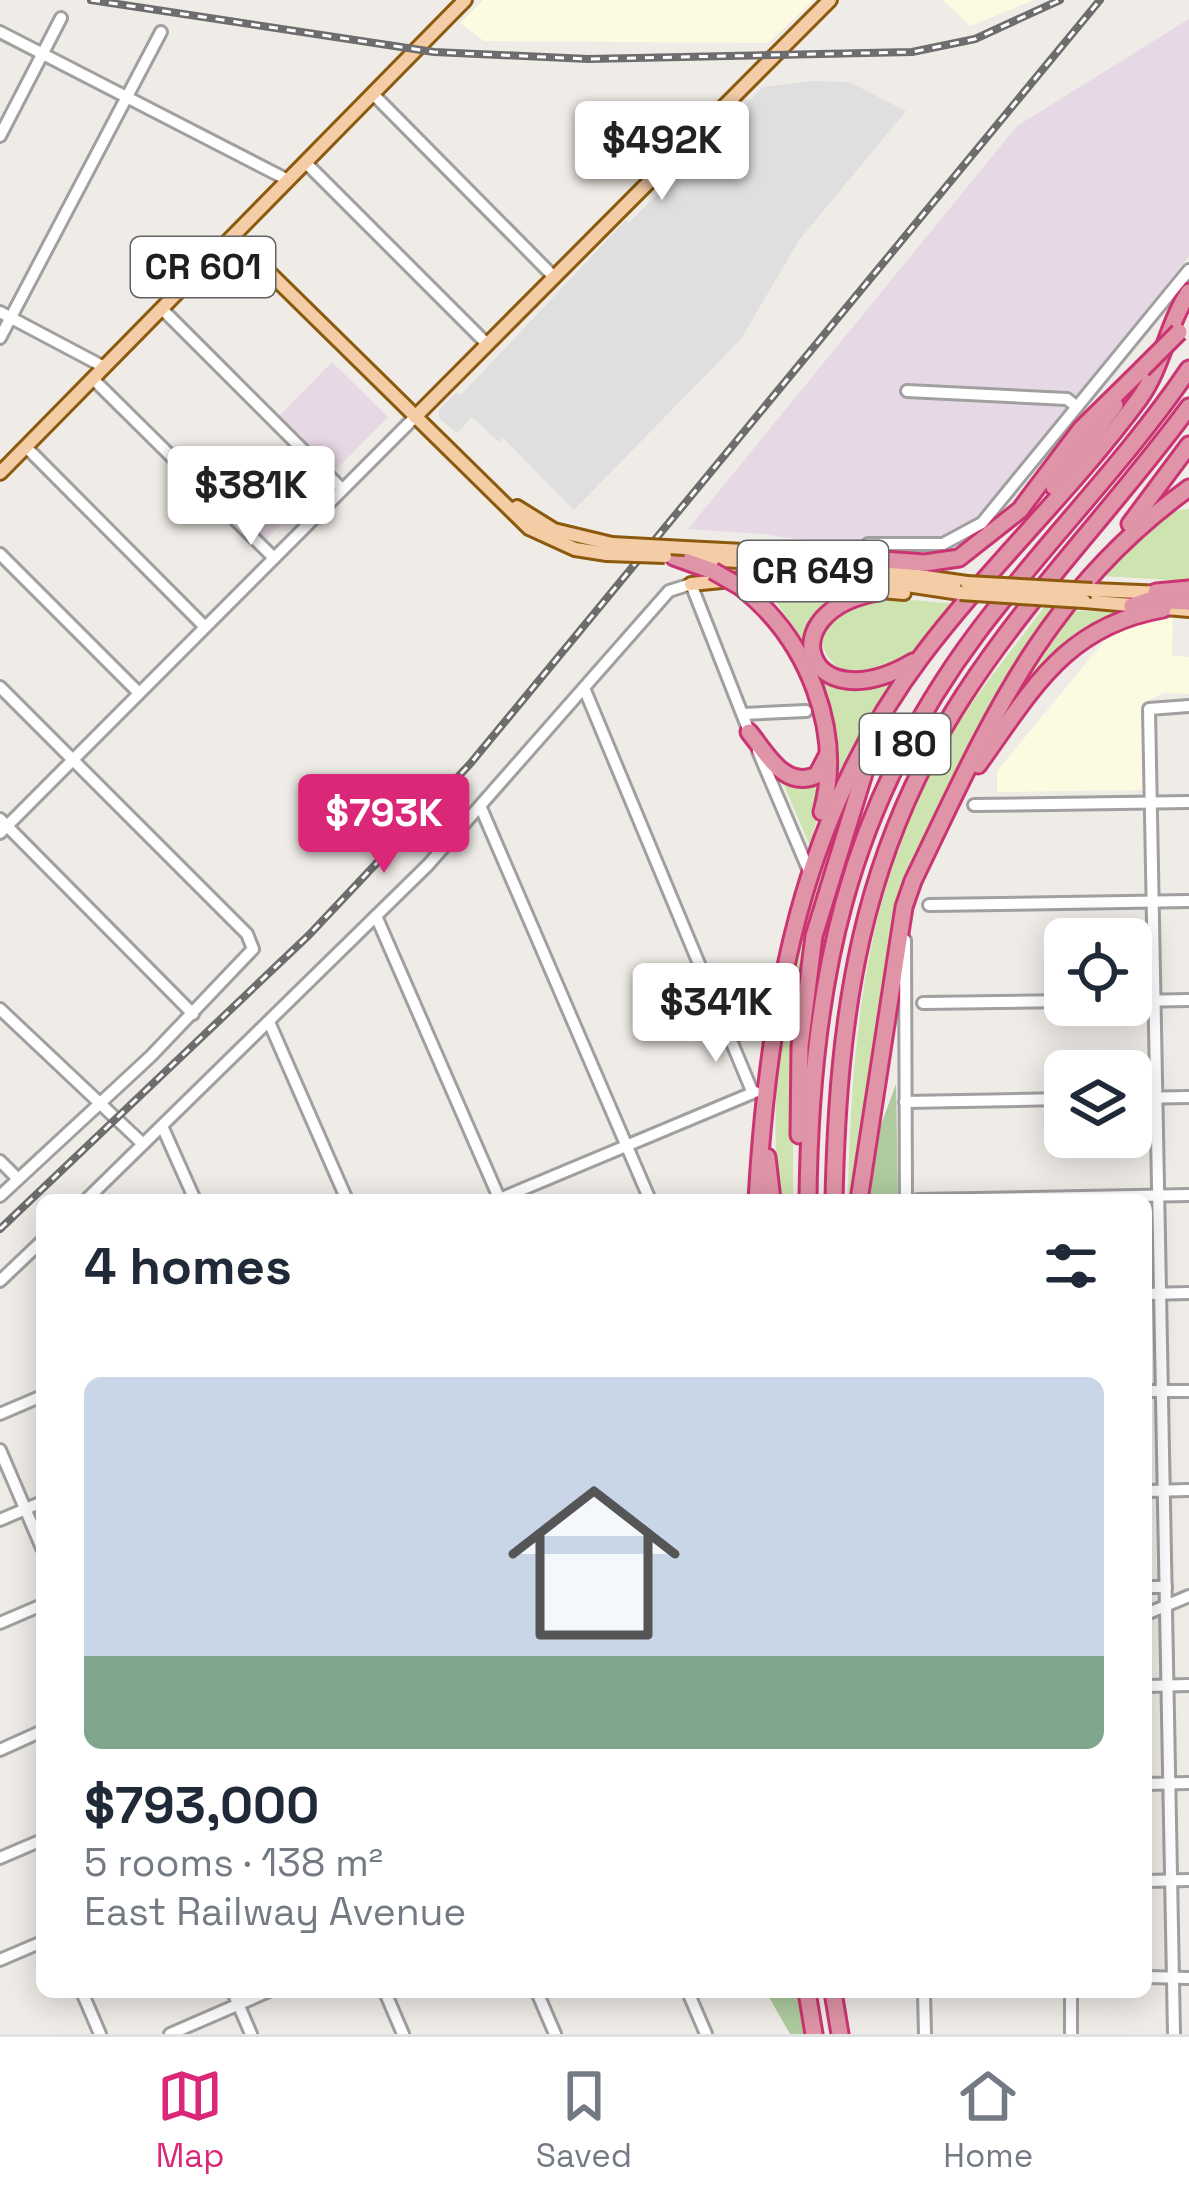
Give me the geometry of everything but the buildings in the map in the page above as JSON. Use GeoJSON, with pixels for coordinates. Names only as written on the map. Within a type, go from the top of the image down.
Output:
{"type":"FeatureCollection","features":[{"type":"Feature","properties":{"kind":"highway"},"geometry":{"type":"LineString","coordinates":[[771,1194],[758,1092],[808,871],[844,781],[921,658],[1141,396],[1189,292]]}},
{"type":"Feature","properties":{"kind":"highway"},"geometry":{"type":"LineString","coordinates":[[760,551],[925,563],[959,558],[1020,510],[1081,429],[1184,327]]}},
{"type":"Feature","properties":{"kind":"highway"},"geometry":{"type":"LineString","coordinates":[[1023,533],[1142,369]]}},
{"type":"Feature","properties":{"kind":"highway","name":"I 80"},"geometry":{"type":"LineString","coordinates":[[804,1194],[812,1069],[824,980],[844,892],[875,808],[914,728],[963,652],[1189,369]]}},
{"type":"Feature","properties":{"kind":"highway","name":"I 80"},"geometry":{"type":"LineString","coordinates":[[834,1194],[839,1056],[851,971],[874,883],[906,800],[983,667],[1189,406]]}},
{"type":"Feature","properties":{"kind":"highway"},"geometry":{"type":"LineString","coordinates":[[860,1194],[904,907],[952,802],[1038,638],[1115,546],[1189,445]]}},
{"type":"Feature","properties":{"kind":"highway"},"geometry":{"type":"LineString","coordinates":[[1115,546],[1189,488]]}},
{"type":"Feature","properties":{"kind":"highway"},"geometry":{"type":"LineString","coordinates":[[1160,509],[1189,505]]}},
{"type":"Feature","properties":{"kind":"highway"},"geometry":{"type":"LineString","coordinates":[[675,554],[741,587],[765,607],[790,643],[830,740],[832,772],[815,851]]}},
{"type":"Feature","properties":{"kind":"highway"},"geometry":{"type":"LineString","coordinates":[[879,592],[839,603],[825,613],[814,630],[819,663],[833,677],[861,684],[921,658]]}},
{"type":"Feature","properties":{"kind":"highway"},"geometry":{"type":"LineString","coordinates":[[1155,592],[1189,599]]}},
{"type":"Feature","properties":{"kind":"highway"},"geometry":{"type":"LineString","coordinates":[[1132,606],[1149,600],[1189,599]]}},
{"type":"Feature","properties":{"kind":"highway"},"geometry":{"type":"LineString","coordinates":[[952,802],[1061,656],[1117,618],[1163,609]]}},
{"type":"Feature","properties":{"kind":"highway"},"geometry":{"type":"LineString","coordinates":[[804,1194],[800,1046],[807,977],[820,911],[871,760],[880,717]]}},
{"type":"Feature","properties":{"kind":"highway"},"geometry":{"type":"LineString","coordinates":[[749,732],[776,766],[796,779],[814,777],[823,769],[830,740]]}},
{"type":"Feature","properties":{"kind":"highway"},"geometry":{"type":"LineString","coordinates":[[724,1022],[737,1031],[772,1027]]}},
{"type":"Feature","properties":{"kind":"highway"},"geometry":{"type":"LineString","coordinates":[[758,1194],[762,1112]]}},
{"type":"Feature","properties":{"kind":"highway"},"geometry":{"type":"LineString","coordinates":[[808,1998],[814,2034]]}},
{"type":"Feature","properties":{"kind":"highway"},"geometry":{"type":"LineString","coordinates":[[833,1998],[840,2034]]}},
{"type":"Feature","properties":{"kind":"main road","name":"CR 601"},"geometry":{"type":"LineString","coordinates":[[0,473],[465,0]]}},
{"type":"Feature","properties":{"kind":"main road"},"geometry":{"type":"LineString","coordinates":[[415,417],[830,0]]}},
{"type":"Feature","properties":{"kind":"main road","name":"CR 649"},"geometry":{"type":"LineString","coordinates":[[233,236],[415,417],[546,538],[964,588],[1088,595],[1155,592]]}},
{"type":"Feature","properties":{"kind":"main road","name":"CR 649"},"geometry":{"type":"LineString","coordinates":[[609,549],[675,554],[760,551],[964,588]]}},
{"type":"Feature","properties":{"kind":"main road"},"geometry":{"type":"LineString","coordinates":[[691,584],[742,579],[879,592],[964,588]]}},
{"type":"Feature","properties":{"kind":"main road","name":"CR 649"},"geometry":{"type":"LineString","coordinates":[[1088,595],[1163,609],[1189,599]]}},
{"type":"Feature","properties":{"kind":"street"},"geometry":{"type":"LineString","coordinates":[[0,136],[61,17]]}},
{"type":"Feature","properties":{"kind":"street"},"geometry":{"type":"LineString","coordinates":[[0,32],[288,180]]}},
{"type":"Feature","properties":{"kind":"street"},"geometry":{"type":"LineString","coordinates":[[0,338],[5,315],[161,32]]}},
{"type":"Feature","properties":{"kind":"street"},"geometry":{"type":"LineString","coordinates":[[373,94],[554,277]]}},
{"type":"Feature","properties":{"kind":"street"},"geometry":{"type":"LineString","coordinates":[[305,162],[487,344]]}},
{"type":"Feature","properties":{"kind":"street"},"geometry":{"type":"LineString","coordinates":[[868,544],[923,548],[965,535],[989,515],[1189,270]]}},
{"type":"Feature","properties":{"kind":"street"},"geometry":{"type":"LineString","coordinates":[[162,309],[342,489]]}},
{"type":"Feature","properties":{"kind":"street"},"geometry":{"type":"LineString","coordinates":[[5,315],[104,367]]}},
{"type":"Feature","properties":{"kind":"street"},"geometry":{"type":"LineString","coordinates":[[93,379],[274,558]]}},
{"type":"Feature","properties":{"kind":"street"},"geometry":{"type":"LineString","coordinates":[[907,391],[1067,399],[1077,406]]}},
{"type":"Feature","properties":{"kind":"street"},"geometry":{"type":"LineString","coordinates":[[193,1014],[2,826],[415,417]]}},
{"type":"Feature","properties":{"kind":"street"},"geometry":{"type":"LineString","coordinates":[[26,447],[205,627]]}},
{"type":"Feature","properties":{"kind":"street"},"geometry":{"type":"LineString","coordinates":[[0,554],[139,693]]}},
{"type":"Feature","properties":{"kind":"street"},"geometry":{"type":"LineString","coordinates":[[92,1194],[481,808],[661,596],[691,584],[808,871]]}},
{"type":"Feature","properties":{"kind":"street"},"geometry":{"type":"LineString","coordinates":[[0,687],[236,923],[251,940],[253,953],[0,1196]]}},
{"type":"Feature","properties":{"kind":"street"},"geometry":{"type":"LineString","coordinates":[[513,1194],[758,1092],[584,688]]}},
{"type":"Feature","properties":{"kind":"street"},"geometry":{"type":"LineString","coordinates":[[1174,2034],[1160,1978],[1171,1881],[1153,706],[1189,706]]}},
{"type":"Feature","properties":{"kind":"street"},"geometry":{"type":"LineString","coordinates":[[742,714],[806,711]]}},
{"type":"Feature","properties":{"kind":"street"},"geometry":{"type":"LineString","coordinates":[[974,806],[1189,802]]}},
{"type":"Feature","properties":{"kind":"street"},"geometry":{"type":"LineString","coordinates":[[481,808],[647,1194]]}},
{"type":"Feature","properties":{"kind":"street"},"geometry":{"type":"LineString","coordinates":[[929,905],[1189,901]]}},
{"type":"Feature","properties":{"kind":"street"},"geometry":{"type":"LineString","coordinates":[[904,907],[907,1194]]}},
{"type":"Feature","properties":{"kind":"street"},"geometry":{"type":"LineString","coordinates":[[376,916],[496,1194]]}},
{"type":"Feature","properties":{"kind":"street"},"geometry":{"type":"LineString","coordinates":[[1155,1000],[1189,1000]]}},
{"type":"Feature","properties":{"kind":"street"},"geometry":{"type":"LineString","coordinates":[[923,1003],[1044,1001]]}},
{"type":"Feature","properties":{"kind":"street"},"geometry":{"type":"LineString","coordinates":[[0,1010],[143,1144]]}},
{"type":"Feature","properties":{"kind":"street"},"geometry":{"type":"LineString","coordinates":[[269,1022],[344,1194]]}},
{"type":"Feature","properties":{"kind":"street"},"geometry":{"type":"LineString","coordinates":[[1152,1098],[1189,1097]]}},
{"type":"Feature","properties":{"kind":"street"},"geometry":{"type":"LineString","coordinates":[[905,1102],[1044,1100]]}},
{"type":"Feature","properties":{"kind":"street"},"geometry":{"type":"LineString","coordinates":[[162,1126],[192,1194]]}},
{"type":"Feature","properties":{"kind":"street"},"geometry":{"type":"LineString","coordinates":[[0,1161],[18,1179]]}},
{"type":"Feature","properties":{"kind":"street"},"geometry":{"type":"LineString","coordinates":[[1152,1195],[1189,1195]]}},
{"type":"Feature","properties":{"kind":"street"},"geometry":{"type":"LineString","coordinates":[[0,1281],[36,1247]]}},
{"type":"Feature","properties":{"kind":"street"},"geometry":{"type":"LineString","coordinates":[[1152,1294],[1189,1293]]}},
{"type":"Feature","properties":{"kind":"street"},"geometry":{"type":"LineString","coordinates":[[1152,1391],[1189,1390]]}},
{"type":"Feature","properties":{"kind":"street"},"geometry":{"type":"LineString","coordinates":[[0,1414],[36,1399]]}},
{"type":"Feature","properties":{"kind":"street"},"geometry":{"type":"LineString","coordinates":[[0,1450],[36,1533]]}},
{"type":"Feature","properties":{"kind":"street"},"geometry":{"type":"LineString","coordinates":[[1152,1491],[1189,1490]]}},
{"type":"Feature","properties":{"kind":"street"},"geometry":{"type":"LineString","coordinates":[[0,1520],[36,1505]]}},
{"type":"Feature","properties":{"kind":"street"},"geometry":{"type":"LineString","coordinates":[[1152,1587],[1166,1587]]}},
{"type":"Feature","properties":{"kind":"street"},"geometry":{"type":"LineString","coordinates":[[1152,1611],[1189,1596]]}},
{"type":"Feature","properties":{"kind":"street"},"geometry":{"type":"LineString","coordinates":[[0,1623],[36,1608]]}},
{"type":"Feature","properties":{"kind":"street"},"geometry":{"type":"LineString","coordinates":[[1152,1686],[1189,1685]]}},
{"type":"Feature","properties":{"kind":"street"},"geometry":{"type":"LineString","coordinates":[[0,1750],[36,1735]]}},
{"type":"Feature","properties":{"kind":"street"},"geometry":{"type":"LineString","coordinates":[[1152,1784],[1189,1783]]}},
{"type":"Feature","properties":{"kind":"street"},"geometry":{"type":"LineString","coordinates":[[0,1858],[36,1843]]}},
{"type":"Feature","properties":{"kind":"street"},"geometry":{"type":"LineString","coordinates":[[1152,1881],[1189,1880]]}},
{"type":"Feature","properties":{"kind":"street"},"geometry":{"type":"LineString","coordinates":[[0,1960],[36,1945]]}},
{"type":"Feature","properties":{"kind":"street"},"geometry":{"type":"LineString","coordinates":[[1160,1978],[1189,1978]]}},
{"type":"Feature","properties":{"kind":"street"},"geometry":{"type":"LineString","coordinates":[[85,1998],[100,2034]]}},
{"type":"Feature","properties":{"kind":"street"},"geometry":{"type":"LineString","coordinates":[[170,2034],[236,1998],[251,2034]]}},
{"type":"Feature","properties":{"kind":"street"},"geometry":{"type":"LineString","coordinates":[[388,1998],[403,2034]]}},
{"type":"Feature","properties":{"kind":"street"},"geometry":{"type":"LineString","coordinates":[[540,1998],[555,2034]]}},
{"type":"Feature","properties":{"kind":"street"},"geometry":{"type":"LineString","coordinates":[[691,1998],[706,2034]]}},
{"type":"Feature","properties":{"kind":"street"},"geometry":{"type":"LineString","coordinates":[[924,1998],[925,2034]]}},
{"type":"Feature","properties":{"kind":"street"},"geometry":{"type":"LineString","coordinates":[[1071,1998],[1071,2034]]}},
{"type":"Feature","properties":{"kind":"shaded area"},"geometry":{"type":"Polygon","coordinates":[[[483,0],[814,0],[768,43],[484,41],[460,23],[483,0]]]}},
{"type":"Feature","properties":{"kind":"shaded area"},"geometry":{"type":"Polygon","coordinates":[[[943,0],[1034,0],[970,26],[943,0]]]}},
{"type":"Feature","properties":{"kind":"shaded area"},"geometry":{"type":"Polygon","coordinates":[[[1189,19],[1189,256],[946,562],[763,534],[688,529],[1017,126],[1189,19]]]}},
{"type":"Feature","properties":{"kind":"shaded area"},"geometry":{"type":"Polygon","coordinates":[[[849,82],[906,111],[799,240],[741,339],[574,510],[503,438],[499,442],[472,417],[457,433],[439,418],[439,410],[457,392],[461,395],[626,220],[629,223],[763,87],[849,82]]]}},
{"type":"Feature","properties":{"kind":"shaded area"},"geometry":{"type":"Polygon","coordinates":[[[332,362],[388,417],[258,548],[235,523],[299,447],[273,422],[332,362]]]}},
{"type":"Feature","properties":{"kind":"shaded area"},"geometry":{"type":"Polygon","coordinates":[[[1173,618],[1172,655],[1189,657],[1189,694],[1164,693],[1143,703],[1144,790],[997,792],[997,771],[1110,634],[1129,623],[1173,618]]]}},
{"type":"Feature","properties":{"kind":"green space"},"geometry":{"type":"Polygon","coordinates":[[[1189,509],[1189,581],[1102,576],[1150,524],[1189,509]]]}},
{"type":"Feature","properties":{"kind":"green space"},"geometry":{"type":"Polygon","coordinates":[[[761,585],[847,594],[815,620],[811,649],[845,684],[864,687],[893,680],[835,786],[834,731],[820,678],[795,628],[761,585]]]}},
{"type":"Feature","properties":{"kind":"green space"},"geometry":{"type":"Polygon","coordinates":[[[879,597],[957,604],[898,665],[872,675],[846,672],[823,645],[826,622],[845,605],[879,597]]]}},
{"type":"Feature","properties":{"kind":"green space"},"geometry":{"type":"Polygon","coordinates":[[[1045,606],[1057,607],[911,871],[857,1194],[848,1194],[853,1078],[882,900],[924,786],[986,684],[1045,606]]]}},
{"type":"Feature","properties":{"kind":"green space"},"geometry":{"type":"Polygon","coordinates":[[[1074,611],[1115,612],[1087,627],[1029,678],[1074,611]]]}},
{"type":"Feature","properties":{"kind":"green space"},"geometry":{"type":"Polygon","coordinates":[[[827,778],[810,846],[782,780],[805,785],[827,778]]]}},
{"type":"Feature","properties":{"kind":"green space"},"geometry":{"type":"Polygon","coordinates":[[[841,806],[849,807],[793,1053],[793,1194],[780,1194],[776,1099],[780,1049],[810,902],[841,806]]]}},
{"type":"Feature","properties":{"kind":"green space"},"geometry":{"type":"Polygon","coordinates":[[[896,1084],[898,1194],[870,1194],[881,1125],[896,1084]]]}},
{"type":"Feature","properties":{"kind":"green space"},"geometry":{"type":"Polygon","coordinates":[[[769,1998],[799,1998],[806,2034],[790,2034],[769,1998]]]}},
{"type":"Feature","properties":{"kind":"railway"},"geometry":{"type":"LineString","coordinates":[[91,0],[434,52],[588,59],[912,52],[975,39],[1060,0]]}},
{"type":"Feature","properties":{"kind":"railway"},"geometry":{"type":"LineString","coordinates":[[37,1194],[309,935],[470,764],[1100,0]]}},
{"type":"Feature","properties":{"kind":"railway"},"geometry":{"type":"LineString","coordinates":[[0,1229],[36,1195]]}}]}
